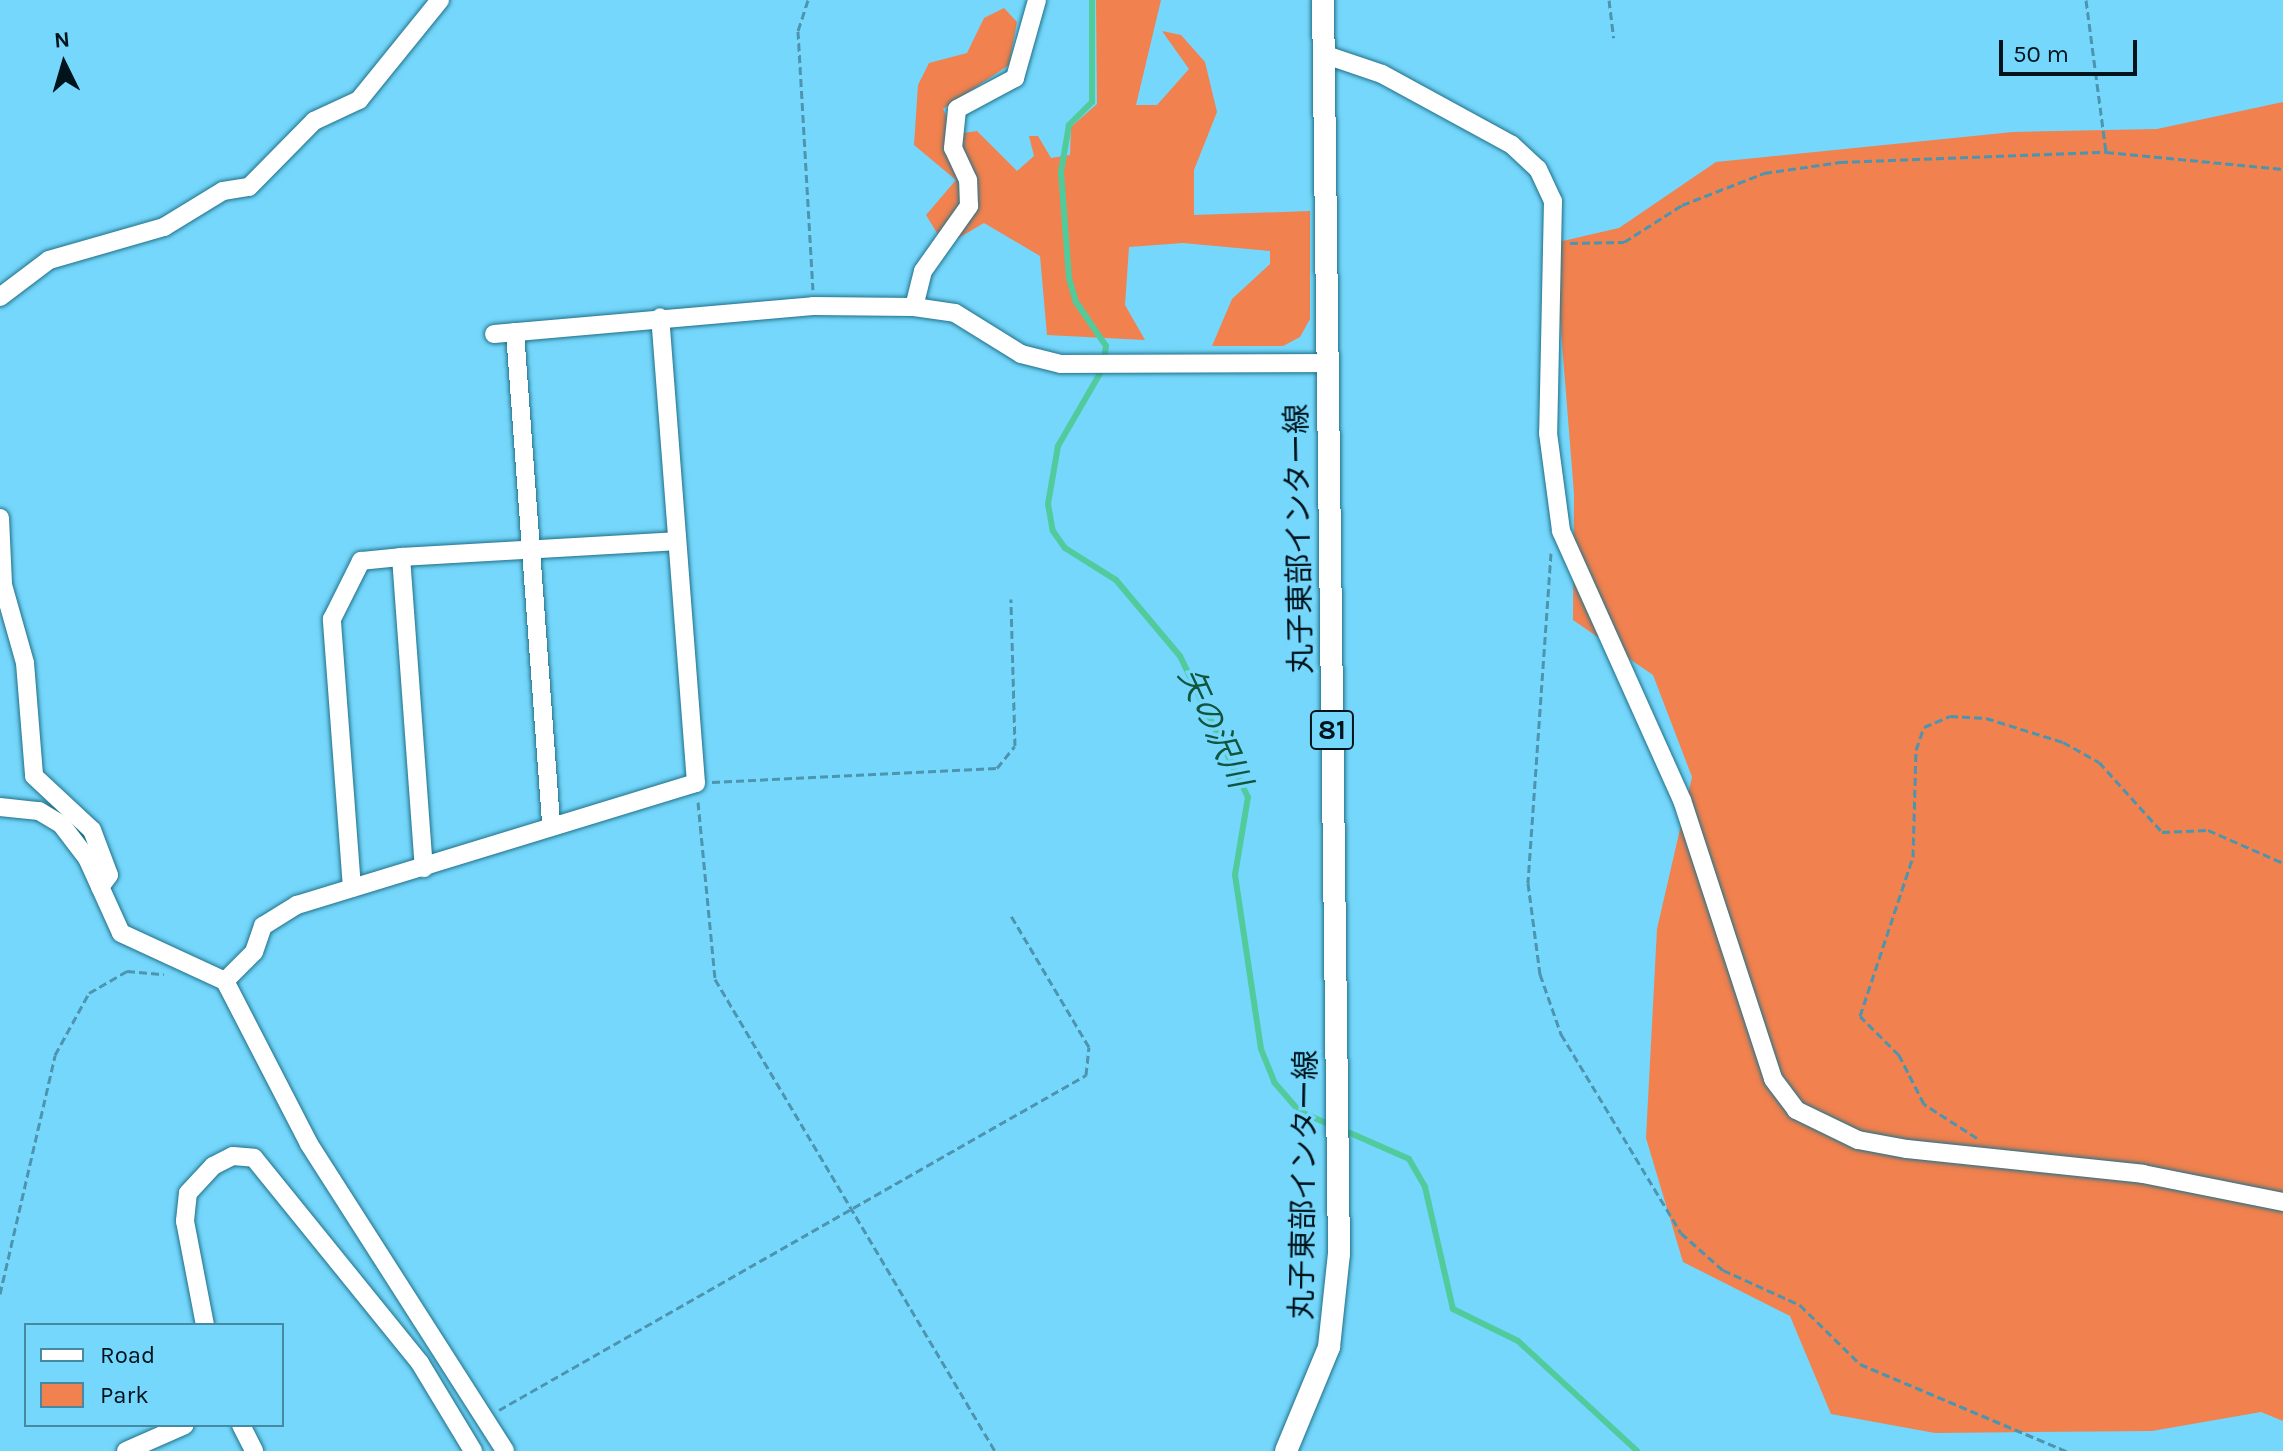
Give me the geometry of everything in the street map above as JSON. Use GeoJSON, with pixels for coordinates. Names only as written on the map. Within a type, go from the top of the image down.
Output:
{"type":"FeatureCollection","features":[{"type":"Feature","properties":{"kind":"main road","name":"丸子東部インター線"},"geometry":{"type":"LineString","coordinates":[[1286,1451],[1329,1347],[1339,1254],[1323,0]]}},
{"type":"Feature","properties":{"kind":"street"},"geometry":{"type":"LineString","coordinates":[[0,297],[49,260],[164,227],[223,191],[249,187],[314,121],[359,100],[440,0]]}},
{"type":"Feature","properties":{"kind":"street"},"geometry":{"type":"LineString","coordinates":[[914,307],[923,271],[969,206],[968,180],[953,148],[957,109],[1015,78],[1037,0]]}},
{"type":"Feature","properties":{"kind":"street"},"geometry":{"type":"LineString","coordinates":[[1323,54],[1371,68],[1512,145],[1538,169],[1553,201],[1548,433],[1561,531],[1682,800],[1773,1079],[1796,1110],[1847,1136],[1982,1158],[2143,1174],[2283,1202]]}},
{"type":"Feature","properties":{"kind":"street"},"geometry":{"type":"LineString","coordinates":[[494,334],[660,317],[813,306],[914,307],[955,313],[1021,354],[1061,364],[1117,368],[1327,363]]}},
{"type":"Feature","properties":{"kind":"street"},"geometry":{"type":"LineString","coordinates":[[225,981],[277,915],[352,888],[696,783],[660,317]]}},
{"type":"Feature","properties":{"kind":"street"},"geometry":{"type":"LineString","coordinates":[[515,332],[551,827]]}},
{"type":"Feature","properties":{"kind":"street"},"geometry":{"type":"LineString","coordinates":[[0,518],[3,585],[25,663],[34,776],[92,830],[109,875],[100,887]]}},
{"type":"Feature","properties":{"kind":"street"},"geometry":{"type":"LineString","coordinates":[[352,888],[332,619],[361,561],[675,541]]}},
{"type":"Feature","properties":{"kind":"street"},"geometry":{"type":"LineString","coordinates":[[401,557],[424,868]]}},
{"type":"Feature","properties":{"kind":"street"},"geometry":{"type":"LineString","coordinates":[[0,807],[39,811],[61,824],[100,887],[121,933],[201,965],[225,981],[309,1144],[487,1417],[505,1451]]}},
{"type":"Feature","properties":{"kind":"street"},"geometry":{"type":"LineString","coordinates":[[205,1323],[185,1221],[188,1193],[213,1166],[233,1156],[254,1158],[420,1363],[473,1451]]}},
{"type":"Feature","properties":{"kind":"street"},"geometry":{"type":"LineString","coordinates":[[126,1451],[180,1427]]}},
{"type":"Feature","properties":{"kind":"street"},"geometry":{"type":"LineString","coordinates":[[242,1427],[254,1451]]}},
{"type":"Feature","properties":{"kind":"path"},"geometry":{"type":"LineString","coordinates":[[808,0],[798,31],[813,306]]}},
{"type":"Feature","properties":{"kind":"path"},"geometry":{"type":"LineString","coordinates":[[1609,0],[1614,38]]}},
{"type":"Feature","properties":{"kind":"path"},"geometry":{"type":"LineString","coordinates":[[2086,0],[2106,152]]}},
{"type":"Feature","properties":{"kind":"path"},"geometry":{"type":"LineString","coordinates":[[1554,243],[1624,242],[1682,205],[1764,173],[2013,151],[2106,152],[2283,169]]}},
{"type":"Feature","properties":{"kind":"path"},"geometry":{"type":"LineString","coordinates":[[1551,548],[1528,883],[1540,974],[1561,1034],[1681,1233],[1723,1270],[1800,1305],[1860,1364],[2066,1451]]}},
{"type":"Feature","properties":{"kind":"path"},"geometry":{"type":"LineString","coordinates":[[995,1451],[715,979],[696,783],[997,768],[1015,746],[1011,599]]}},
{"type":"Feature","properties":{"kind":"path"},"geometry":{"type":"LineString","coordinates":[[1982,1158],[1977,1138],[1924,1104],[1899,1055],[1860,1016],[1913,857],[1916,750],[1924,727],[1950,716],[1986,718],[2063,742],[2099,762],[2154,828],[2208,830],[2283,863]]}},
{"type":"Feature","properties":{"kind":"path"},"geometry":{"type":"LineString","coordinates":[[487,1417],[1086,1075],[1093,1061],[1089,1047],[1010,914]]}},
{"type":"Feature","properties":{"kind":"path"},"geometry":{"type":"LineString","coordinates":[[0,1294],[55,1055],[89,993],[127,971],[180,975],[201,965]]}},
{"type":"Feature","properties":{"kind":"green space"},"geometry":{"type":"Polygon","coordinates":[[[1096,0],[1161,0],[1136,105],[1157,105],[1189,69],[1162,31],[1181,35],[1205,62],[1217,112],[1194,170],[1194,215],[1310,211],[1310,319],[1300,337],[1283,346],[1212,346],[1232,299],[1270,264],[1270,251],[1183,243],[1129,247],[1125,305],[1145,340],[1047,335],[1040,256],[984,223],[945,246],[926,215],[956,180],[914,145],[918,85],[929,63],[967,53],[984,18],[1004,8],[1017,22],[1009,65],[943,109],[956,134],[977,131],[1017,171],[1034,156],[1029,136],[1038,136],[1051,158],[1070,155],[1071,127],[1097,104],[1096,0]]]}},
{"type":"Feature","properties":{"kind":"green space"},"geometry":{"type":"Polygon","coordinates":[[[2283,102],[2283,1421],[2261,1412],[2152,1431],[1935,1433],[1831,1414],[1790,1316],[1683,1262],[1646,1138],[1657,929],[1692,777],[1653,675],[1573,620],[1574,494],[1554,243],[1619,228],[1716,162],[2013,132],[2157,129],[2283,102]]]}},
{"type":"Feature","properties":{"kind":"waterway","name":"矢の沢川"},"geometry":{"type":"LineString","coordinates":[[1092,0],[1092,102],[1069,125],[1061,172],[1069,278],[1076,302],[1106,346],[1102,370],[1058,446],[1048,504],[1053,531],[1065,548],[1116,580],[1180,656],[1248,797],[1235,875],[1261,1049],[1274,1082],[1299,1111],[1331,1125]]}},
{"type":"Feature","properties":{"kind":"waterway","name":"矢の沢川"},"geometry":{"type":"LineString","coordinates":[[1341,1129],[1409,1159],[1425,1187],[1453,1309],[1518,1341],[1637,1451]]}}]}
